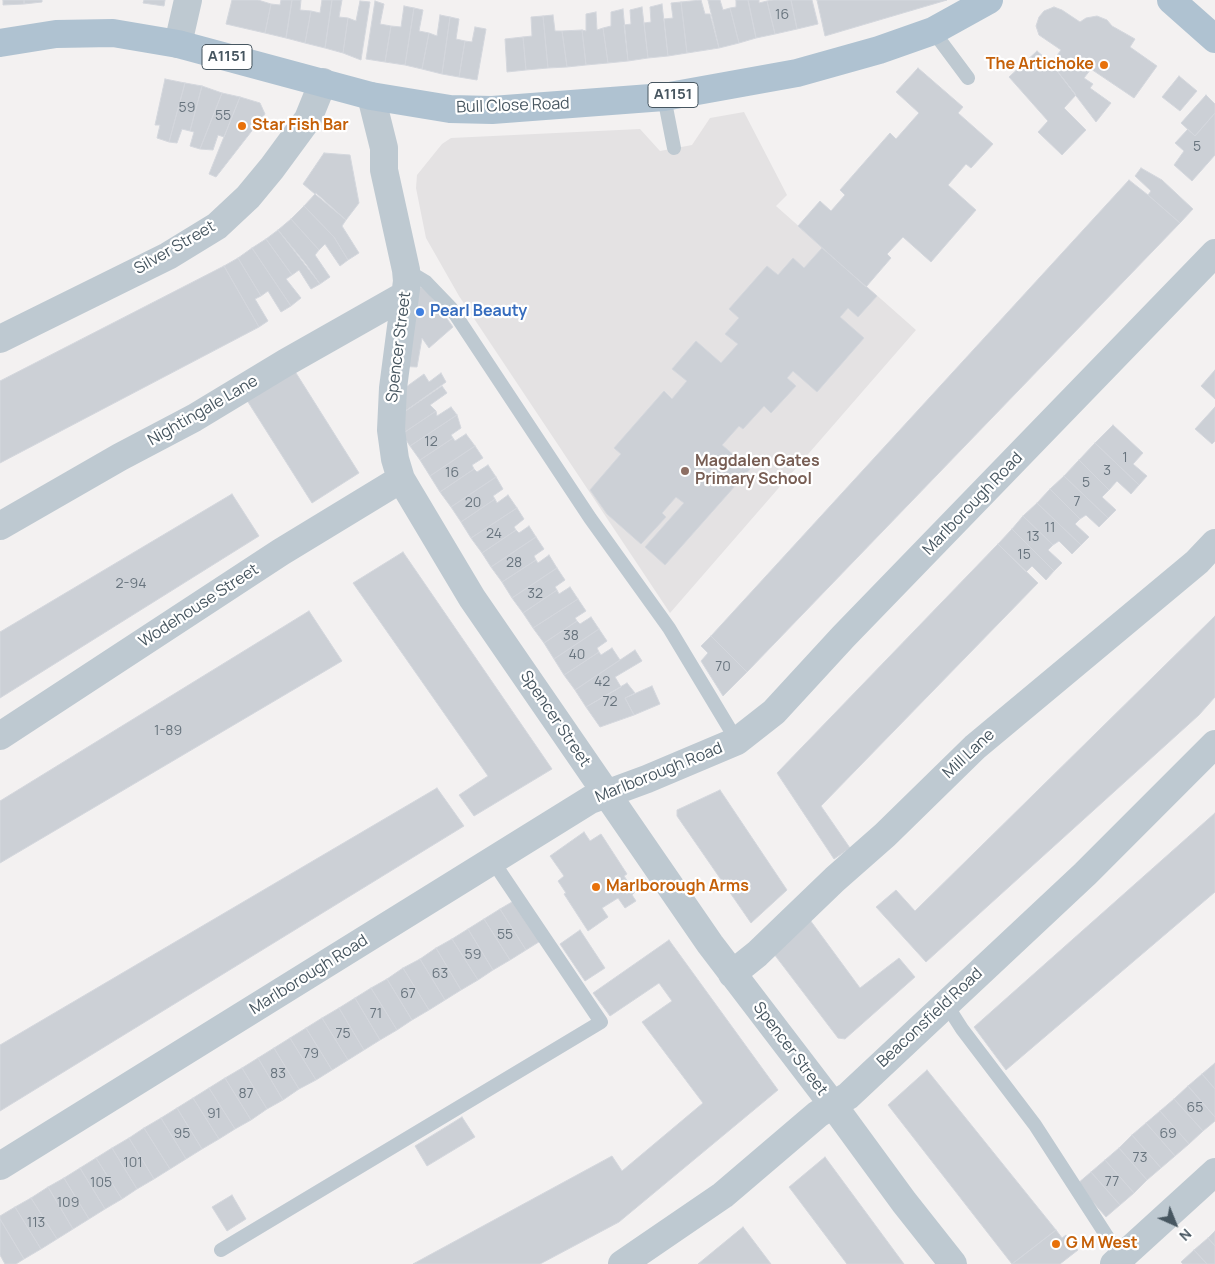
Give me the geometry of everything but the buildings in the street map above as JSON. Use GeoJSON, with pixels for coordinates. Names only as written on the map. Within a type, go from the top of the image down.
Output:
{"type":"FeatureCollection","features":[{"type":"Feature","properties":{"kind":"main road","name":"Bull Close Road"},"geometry":{"type":"LineString","coordinates":[[0,43],[56,34],[113,34],[178,44],[371,96],[450,109],[492,110],[664,96],[796,73],[879,50],[933,31],[989,0]]}},
{"type":"Feature","properties":{"kind":"main road"},"geometry":{"type":"LineString","coordinates":[[1171,0],[1215,38]]}},
{"type":"Feature","properties":{"kind":"street"},"geometry":{"type":"LineString","coordinates":[[178,44],[188,0]]}},
{"type":"Feature","properties":{"kind":"street","name":"Silver Street"},"geometry":{"type":"LineString","coordinates":[[0,339],[168,256],[217,226],[248,197],[308,119],[323,82]]}},
{"type":"Feature","properties":{"kind":"street","name":"Spencer Street"},"geometry":{"type":"LineString","coordinates":[[371,96],[384,148],[384,170],[405,282],[390,430],[395,460],[401,479],[472,598],[710,944],[833,1105],[904,1202],[954,1264]]}},
{"type":"Feature","properties":{"kind":"street","name":"Marlborough Road"},"geometry":{"type":"LineString","coordinates":[[0,1166],[590,800],[647,779],[737,741],[774,712],[843,637],[1215,253]]}},
{"type":"Feature","properties":{"kind":"street","name":"Nightingale Lane"},"geometry":{"type":"LineString","coordinates":[[0,526],[120,457],[194,418],[293,358],[405,282]]}},
{"type":"Feature","properties":{"kind":"street","name":"Wodehouse Street"},"geometry":{"type":"LineString","coordinates":[[0,736],[281,552],[401,479]]}},
{"type":"Feature","properties":{"kind":"street","name":"Mill Lane"},"geometry":{"type":"LineString","coordinates":[[732,974],[757,954],[835,879],[885,835],[975,747],[1198,562],[1215,544]]}},
{"type":"Feature","properties":{"kind":"street","name":"Beaconsfield Road"},"geometry":{"type":"LineString","coordinates":[[622,1264],[723,1195],[818,1114],[848,1096],[1084,874],[1215,744]]}},
{"type":"Feature","properties":{"kind":"street"},"geometry":{"type":"LineString","coordinates":[[1120,1262],[1215,1172]]}},
{"type":"Feature","properties":{"kind":"lane"},"geometry":{"type":"LineString","coordinates":[[933,31],[954,62],[968,78]]}},
{"type":"Feature","properties":{"kind":"lane"},"geometry":{"type":"LineString","coordinates":[[664,96],[674,148]]}},
{"type":"Feature","properties":{"kind":"lane"},"geometry":{"type":"LineString","coordinates":[[405,282],[426,282],[451,308],[590,518],[670,628],[737,741]]}},
{"type":"Feature","properties":{"kind":"lane"},"geometry":{"type":"LineString","coordinates":[[221,1250],[600,1022],[492,860]]}},
{"type":"Feature","properties":{"kind":"lane"},"geometry":{"type":"LineString","coordinates":[[946,1004],[962,1029],[1035,1125],[1120,1262]]}},
{"type":"Feature","properties":{"kind":"shaded area","name":"Magdalen Gates Primary School"},"geometry":{"type":"Polygon","coordinates":[[[744,112],[787,195],[776,206],[916,330],[670,613],[459,296],[426,238],[416,188],[417,175],[442,144],[451,138],[640,129],[660,151],[692,145],[710,118],[744,112]]]}},
{"type":"Feature","properties":{"kind":"place","name":"The Artichoke"},"geometry":{"type":"Point","coordinates":[1104,65]}},
{"type":"Feature","properties":{"kind":"place","name":"Star Fish Bar"},"geometry":{"type":"Point","coordinates":[242,126]}},
{"type":"Feature","properties":{"kind":"place","name":"Pearl Beauty"},"geometry":{"type":"Point","coordinates":[420,312]}},
{"type":"Feature","properties":{"kind":"place","name":"Magdalen Gates Primary School"},"geometry":{"type":"Point","coordinates":[685,471]}},
{"type":"Feature","properties":{"kind":"place","name":"Marlborough Arms"},"geometry":{"type":"Point","coordinates":[596,887]}},
{"type":"Feature","properties":{"kind":"place","name":"G M West"},"geometry":{"type":"Point","coordinates":[1056,1244]}}]}
